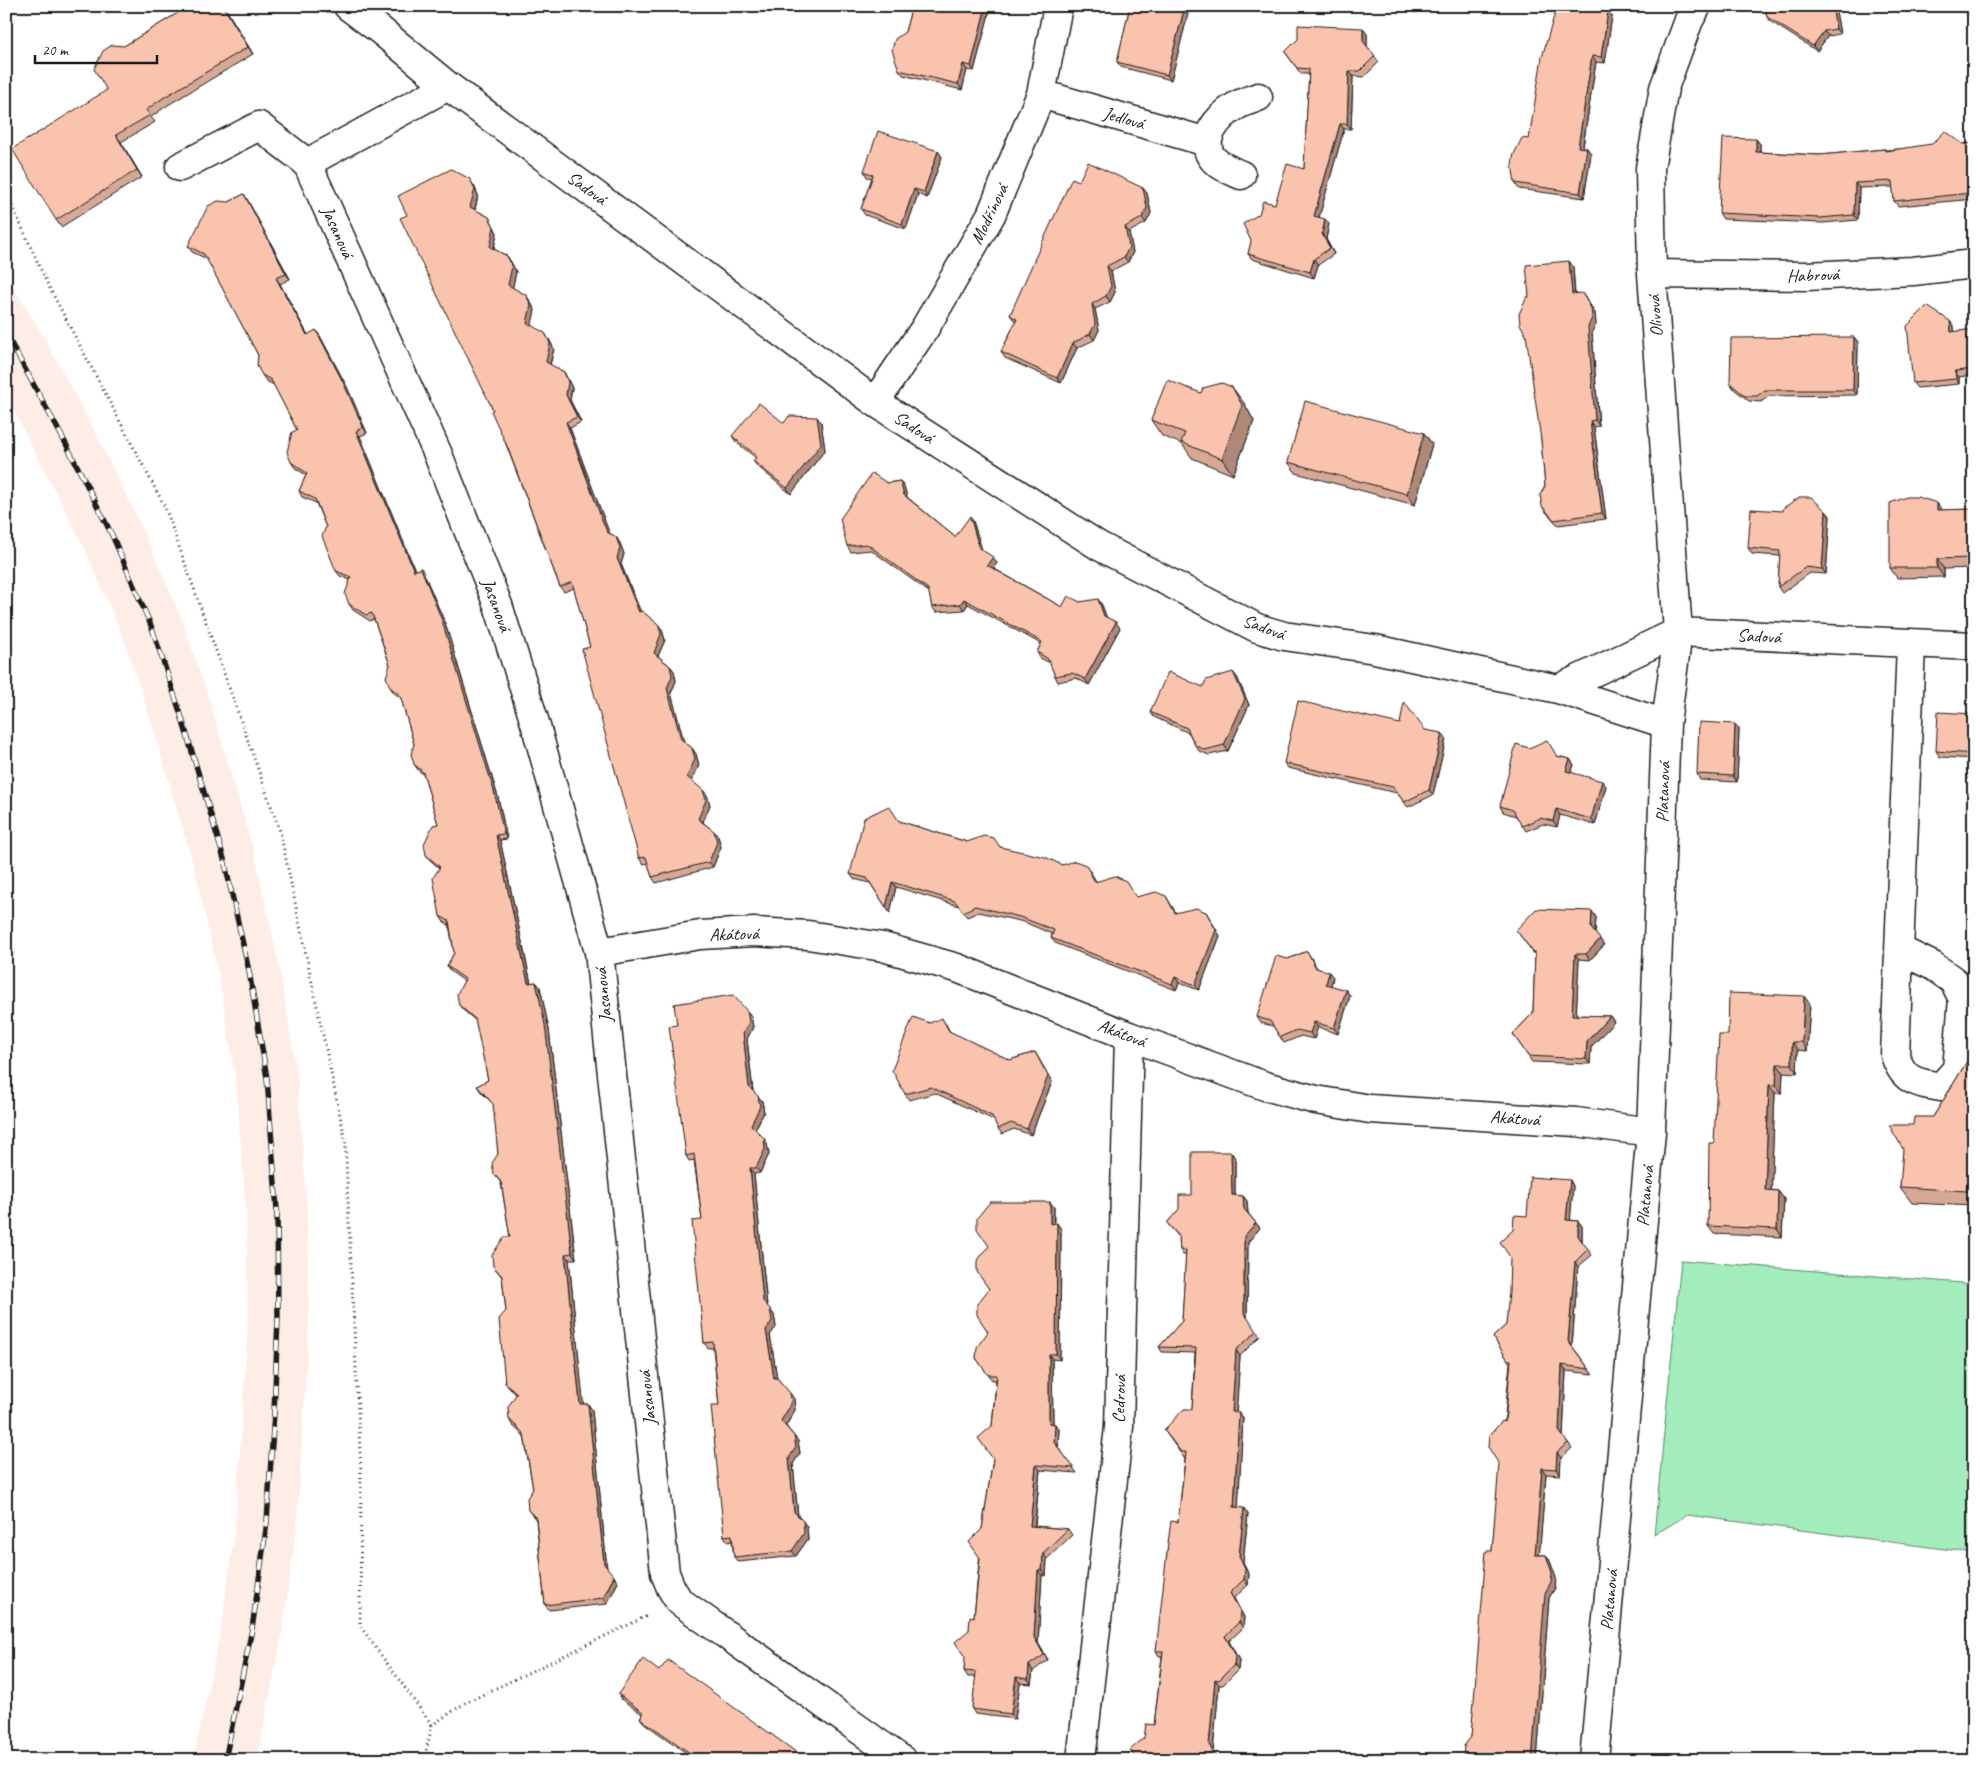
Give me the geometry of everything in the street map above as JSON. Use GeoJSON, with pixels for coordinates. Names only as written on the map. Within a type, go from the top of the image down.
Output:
{"type":"FeatureCollection","features":[{"type":"Feature","properties":{"kind":"street","name":"Sadová"},"geometry":{"type":"LineString","coordinates":[[348,6],[448,86],[875,402],[1099,546],[1257,628],[1291,637],[1375,649],[1558,689],[1666,724]]}},
{"type":"Feature","properties":{"kind":"street","name":"Modřínová"},"geometry":{"type":"LineString","coordinates":[[875,402],[926,328],[991,215],[1041,94],[1058,6]]}},
{"type":"Feature","properties":{"kind":"street","name":"Olivová"},"geometry":{"type":"LineString","coordinates":[[1678,632],[1652,274],[1650,168],[1664,88],[1689,20],[1697,6]]}},
{"type":"Feature","properties":{"kind":"street"},"geometry":{"type":"LineString","coordinates":[[307,163],[448,86]]}},
{"type":"Feature","properties":{"kind":"street","name":"Jedlová"},"geometry":{"type":"LineString","coordinates":[[1041,94],[1206,142]]}},
{"type":"Feature","properties":{"kind":"street"},"geometry":{"type":"LineString","coordinates":[[1241,175],[1214,160],[1206,142],[1212,128],[1222,117],[1236,106],[1258,98]]}},
{"type":"Feature","properties":{"kind":"street","name":"Jasanová"},"geometry":{"type":"LineString","coordinates":[[180,167],[260,126],[307,163],[437,452],[498,605],[533,714],[599,952],[665,1573],[671,1588],[679,1601],[902,1760]]}},
{"type":"Feature","properties":{"kind":"street","name":"Habrová"},"geometry":{"type":"LineString","coordinates":[[1652,274],[1806,276],[1913,271],[1974,264]]}},
{"type":"Feature","properties":{"kind":"street","name":"Sadová"},"geometry":{"type":"LineString","coordinates":[[1558,689],[1678,632],[1974,646]]}},
{"type":"Feature","properties":{"kind":"street","name":"Platanová"},"geometry":{"type":"LineString","coordinates":[[1594,1760],[1651,1132],[1666,724],[1678,632]]}},
{"type":"Feature","properties":{"kind":"street"},"geometry":{"type":"LineString","coordinates":[[1900,950],[1911,644]]}},
{"type":"Feature","properties":{"kind":"street","name":"Akátová"},"geometry":{"type":"LineString","coordinates":[[599,952],[700,936],[754,932],[818,937],[883,947],[957,968],[1129,1036],[1265,1086],[1325,1101],[1370,1109],[1576,1122],[1651,1132]]}},
{"type":"Feature","properties":{"kind":"street","name":"Cedrová"},"geometry":{"type":"LineString","coordinates":[[1080,1760],[1119,1427],[1129,1036]]}},
{"type":"Feature","properties":{"kind":"path"},"geometry":{"type":"LineString","coordinates":[[6,192],[47,283],[165,507],[280,831],[345,1140],[360,1472],[360,1626],[432,1725]]}},
{"type":"Feature","properties":{"kind":"path"},"geometry":{"type":"LineString","coordinates":[[424,1760],[432,1725],[465,1704],[679,1601]]}},
{"type":"Feature","properties":{"kind":"shaded area"},"geometry":{"type":"Polygon","coordinates":[[[6,276],[40,330],[94,430],[139,521],[181,617],[211,705],[254,852],[279,965],[297,1074],[307,1208],[309,1320],[297,1526],[282,1634],[257,1760],[193,1760],[222,1624],[236,1519],[248,1319],[246,1211],[236,1082],[219,977],[194,867],[152,724],[124,639],[84,547],[6,396],[6,276]]]}},
{"type":"Feature","properties":{"kind":"green space"},"geometry":{"type":"Polygon","coordinates":[[[1681,1260],[1974,1284],[1974,1553],[1687,1515],[1654,1535],[1681,1260]]]}},
{"type":"Feature","properties":{"kind":"building"},"geometry":{"type":"Polygon","coordinates":[[[183,6],[223,6],[248,47],[163,98],[146,110],[150,115],[116,135],[137,170],[56,220],[12,149],[107,90],[94,69],[103,51],[112,45],[124,46],[181,11],[183,6]]]}},
{"type":"Feature","properties":{"kind":"building"},"geometry":{"type":"Polygon","coordinates":[[[912,6],[986,6],[971,66],[963,64],[958,84],[899,70],[892,50],[895,39],[905,32],[912,6]]]}},
{"type":"Feature","properties":{"kind":"building"},"geometry":{"type":"Polygon","coordinates":[[[1130,6],[1185,6],[1167,75],[1117,62],[1130,6]]]}},
{"type":"Feature","properties":{"kind":"building"},"geometry":{"type":"Polygon","coordinates":[[[1557,6],[1575,6],[1608,11],[1601,57],[1592,56],[1578,147],[1587,148],[1580,193],[1515,183],[1512,164],[1514,154],[1522,138],[1529,139],[1542,57],[1557,6]]]}},
{"type":"Feature","properties":{"kind":"building"},"geometry":{"type":"Polygon","coordinates":[[[1765,6],[1831,6],[1836,29],[1824,31],[1813,46],[1767,17],[1765,6]]]}},
{"type":"Feature","properties":{"kind":"building"},"geometry":{"type":"Polygon","coordinates":[[[1298,25],[1363,28],[1363,41],[1375,56],[1360,71],[1349,71],[1347,124],[1340,124],[1314,216],[1325,219],[1322,234],[1330,248],[1314,259],[1310,272],[1248,254],[1251,241],[1243,224],[1259,214],[1263,201],[1275,204],[1287,164],[1304,169],[1309,69],[1297,68],[1285,52],[1298,39],[1298,25]]]}},
{"type":"Feature","properties":{"kind":"building"},"geometry":{"type":"Polygon","coordinates":[[[878,131],[938,151],[924,192],[914,189],[902,224],[861,209],[873,175],[864,171],[878,131]]]}},
{"type":"Feature","properties":{"kind":"building"},"geometry":{"type":"Polygon","coordinates":[[[1945,131],[1963,144],[1974,143],[1974,182],[1970,183],[1971,193],[1894,201],[1892,181],[1855,183],[1854,215],[1820,218],[1719,213],[1723,138],[1756,139],[1756,152],[1820,155],[1885,149],[1885,151],[1932,144],[1945,131]]]}},
{"type":"Feature","properties":{"kind":"building"},"geometry":{"type":"Polygon","coordinates":[[[1088,162],[1143,188],[1147,208],[1142,218],[1125,227],[1129,247],[1124,257],[1107,266],[1111,286],[1106,296],[1092,304],[1095,324],[1090,334],[1073,343],[1057,378],[1001,352],[1017,319],[1010,315],[1036,256],[1072,178],[1079,181],[1088,162]]]}},
{"type":"Feature","properties":{"kind":"building"},"geometry":{"type":"Polygon","coordinates":[[[451,169],[470,179],[475,189],[470,207],[489,217],[494,227],[490,247],[507,256],[512,266],[508,285],[526,295],[531,305],[527,323],[545,333],[550,343],[546,362],[564,372],[568,382],[566,395],[577,417],[566,422],[601,517],[607,532],[616,537],[620,548],[617,558],[639,612],[642,611],[658,624],[661,634],[654,653],[670,666],[672,676],[667,688],[681,739],[692,748],[695,759],[687,777],[703,790],[706,800],[698,819],[714,831],[717,842],[709,862],[652,877],[646,857],[639,858],[582,649],[590,647],[572,582],[560,587],[507,446],[491,411],[493,410],[400,218],[407,215],[398,196],[451,169]]]}},
{"type":"Feature","properties":{"kind":"building"},"geometry":{"type":"Polygon","coordinates":[[[244,194],[286,274],[276,278],[307,335],[316,330],[343,382],[363,427],[356,431],[414,571],[421,568],[441,618],[494,791],[504,834],[496,835],[528,983],[536,982],[545,1025],[572,1253],[565,1254],[580,1404],[588,1404],[604,1564],[614,1576],[603,1598],[545,1605],[536,1518],[528,1510],[527,1498],[533,1489],[524,1434],[509,1419],[508,1407],[517,1393],[505,1383],[499,1319],[506,1311],[502,1276],[493,1266],[492,1255],[504,1237],[510,1237],[501,1182],[494,1174],[492,1163],[498,1154],[493,1104],[477,1086],[488,1080],[475,1019],[459,1005],[457,994],[465,979],[447,966],[454,953],[449,921],[440,916],[433,878],[440,867],[426,855],[424,844],[433,825],[438,824],[423,772],[414,764],[411,754],[414,744],[400,695],[390,687],[386,677],[390,665],[372,613],[366,615],[349,604],[345,594],[351,577],[336,571],[322,536],[326,527],[315,499],[299,491],[307,473],[291,462],[287,452],[292,432],[297,430],[271,380],[262,375],[257,366],[258,355],[204,254],[188,246],[208,206],[218,201],[229,202],[244,194]]]}},
{"type":"Feature","properties":{"kind":"building"},"geometry":{"type":"Polygon","coordinates":[[[1569,261],[1572,294],[1582,293],[1591,308],[1592,318],[1588,327],[1595,420],[1590,421],[1602,513],[1554,520],[1542,506],[1540,495],[1545,486],[1541,440],[1526,335],[1520,324],[1519,314],[1527,297],[1529,297],[1526,265],[1569,261]]]}},
{"type":"Feature","properties":{"kind":"building"},"geometry":{"type":"Polygon","coordinates":[[[1927,306],[1950,321],[1951,332],[1974,329],[1974,369],[1955,371],[1956,379],[1913,383],[1907,326],[1927,306]]]}},
{"type":"Feature","properties":{"kind":"building"},"geometry":{"type":"Polygon","coordinates":[[[1854,337],[1853,390],[1765,390],[1757,396],[1745,396],[1730,383],[1731,338],[1854,337]]]}},
{"type":"Feature","properties":{"kind":"building"},"geometry":{"type":"Polygon","coordinates":[[[1167,380],[1201,393],[1203,388],[1222,383],[1232,387],[1242,405],[1222,459],[1181,442],[1185,433],[1151,420],[1167,380]]]}},
{"type":"Feature","properties":{"kind":"building"},"geometry":{"type":"Polygon","coordinates":[[[1305,401],[1424,433],[1407,494],[1288,462],[1305,401]]]}},
{"type":"Feature","properties":{"kind":"building"},"geometry":{"type":"Polygon","coordinates":[[[759,403],[784,423],[789,416],[817,417],[821,444],[787,488],[753,461],[757,456],[732,436],[759,403]]]}},
{"type":"Feature","properties":{"kind":"building"},"geometry":{"type":"Polygon","coordinates":[[[872,473],[887,483],[900,481],[904,495],[955,537],[970,516],[979,548],[993,557],[987,565],[1062,607],[1068,596],[1080,602],[1098,599],[1104,616],[1116,622],[1085,679],[1072,673],[1055,676],[1048,659],[1037,652],[1042,642],[964,599],[960,604],[932,607],[928,589],[867,544],[847,546],[840,519],[872,473]]]}},
{"type":"Feature","properties":{"kind":"building"},"geometry":{"type":"Polygon","coordinates":[[[1800,497],[1811,497],[1826,511],[1822,569],[1806,567],[1778,587],[1780,551],[1748,548],[1751,509],[1783,511],[1783,508],[1800,497]]]}},
{"type":"Feature","properties":{"kind":"building"},"geometry":{"type":"Polygon","coordinates":[[[1907,497],[1918,497],[1937,503],[1937,510],[1974,509],[1974,558],[1937,559],[1937,568],[1890,568],[1890,503],[1907,497]]]}},
{"type":"Feature","properties":{"kind":"building"},"geometry":{"type":"Polygon","coordinates":[[[1168,672],[1203,687],[1206,680],[1233,672],[1245,699],[1224,745],[1205,750],[1195,745],[1187,728],[1150,712],[1168,672]]]}},
{"type":"Feature","properties":{"kind":"building"},"geometry":{"type":"Polygon","coordinates":[[[1298,701],[1400,724],[1404,702],[1425,730],[1442,733],[1429,790],[1404,802],[1393,787],[1284,763],[1298,701]]]}},
{"type":"Feature","properties":{"kind":"building"},"geometry":{"type":"Polygon","coordinates":[[[1938,712],[1974,714],[1974,754],[1936,751],[1938,712]]]}},
{"type":"Feature","properties":{"kind":"building"},"geometry":{"type":"Polygon","coordinates":[[[1699,722],[1735,724],[1733,776],[1697,774],[1699,722]]]}},
{"type":"Feature","properties":{"kind":"building"},"geometry":{"type":"Polygon","coordinates":[[[1547,740],[1557,756],[1570,759],[1566,771],[1602,781],[1591,819],[1556,809],[1553,821],[1540,818],[1522,826],[1513,810],[1500,806],[1516,744],[1529,748],[1547,740]]]}},
{"type":"Feature","properties":{"kind":"building"},"geometry":{"type":"Polygon","coordinates":[[[889,806],[899,821],[967,842],[984,836],[994,838],[1000,847],[1045,857],[1062,865],[1075,861],[1086,865],[1095,882],[1115,876],[1126,881],[1136,897],[1156,892],[1166,896],[1175,913],[1196,908],[1206,912],[1216,930],[1195,985],[1175,977],[1172,984],[1051,938],[1054,930],[1020,917],[975,906],[963,912],[955,901],[892,882],[886,907],[867,878],[850,874],[864,818],[889,806]]]}},
{"type":"Feature","properties":{"kind":"building"},"geometry":{"type":"Polygon","coordinates":[[[1536,909],[1592,911],[1591,928],[1600,939],[1586,954],[1575,954],[1572,1015],[1610,1016],[1587,1041],[1586,1059],[1528,1056],[1513,1034],[1533,1013],[1535,952],[1533,952],[1516,930],[1536,909]]]}},
{"type":"Feature","properties":{"kind":"building"},"geometry":{"type":"Polygon","coordinates":[[[1307,951],[1316,968],[1329,972],[1326,984],[1346,990],[1334,1028],[1314,1022],[1310,1033],[1297,1030],[1280,1037],[1270,1021],[1257,1017],[1276,956],[1288,959],[1307,951]]]}},
{"type":"Feature","properties":{"kind":"building"},"geometry":{"type":"Polygon","coordinates":[[[1729,993],[1804,996],[1802,1042],[1792,1042],[1792,1064],[1777,1064],[1776,1085],[1769,1085],[1765,1190],[1778,1191],[1777,1229],[1708,1226],[1709,1143],[1714,1143],[1719,1035],[1728,1035],[1729,993]]]}},
{"type":"Feature","properties":{"kind":"building"},"geometry":{"type":"Polygon","coordinates":[[[733,995],[747,1011],[749,1022],[743,1033],[749,1087],[758,1096],[760,1106],[751,1125],[764,1138],[765,1149],[756,1168],[750,1168],[763,1301],[770,1309],[772,1321],[766,1330],[774,1378],[777,1378],[790,1393],[791,1404],[781,1421],[794,1436],[796,1447],[789,1458],[794,1512],[803,1521],[804,1533],[792,1551],[734,1557],[732,1535],[724,1536],[711,1406],[719,1406],[713,1342],[704,1343],[692,1221],[702,1220],[694,1154],[686,1156],[669,1026],[677,1025],[674,1004],[733,995]]]}},
{"type":"Feature","properties":{"kind":"building"},"geometry":{"type":"Polygon","coordinates":[[[913,1017],[930,1023],[942,1018],[949,1031],[1010,1060],[1035,1052],[1048,1076],[1027,1129],[1011,1123],[998,1129],[992,1116],[931,1087],[905,1094],[892,1070],[913,1017]]]}},
{"type":"Feature","properties":{"kind":"building"},"geometry":{"type":"Polygon","coordinates":[[[1974,1050],[1974,1181],[1967,1180],[1967,1191],[1900,1187],[1903,1149],[1889,1125],[1913,1125],[1914,1117],[1933,1117],[1974,1050]]]}},
{"type":"Feature","properties":{"kind":"building"},"geometry":{"type":"Polygon","coordinates":[[[1192,1152],[1231,1152],[1232,1195],[1243,1196],[1244,1209],[1256,1223],[1244,1236],[1244,1313],[1257,1331],[1236,1350],[1232,1412],[1239,1412],[1234,1507],[1244,1508],[1239,1556],[1245,1568],[1244,1579],[1230,1593],[1240,1611],[1239,1622],[1225,1636],[1235,1654],[1234,1665],[1219,1680],[1215,1679],[1209,1745],[1218,1760],[1137,1760],[1130,1750],[1144,1738],[1146,1724],[1154,1725],[1163,1651],[1156,1651],[1168,1543],[1171,1521],[1178,1522],[1186,1452],[1181,1452],[1164,1430],[1184,1409],[1192,1409],[1196,1348],[1159,1347],[1182,1321],[1186,1250],[1180,1250],[1179,1236],[1167,1223],[1179,1209],[1179,1195],[1192,1195],[1192,1152]]]}},
{"type":"Feature","properties":{"kind":"building"},"geometry":{"type":"Polygon","coordinates":[[[1530,1177],[1570,1180],[1566,1220],[1578,1221],[1578,1236],[1588,1249],[1575,1262],[1568,1341],[1589,1369],[1562,1365],[1559,1431],[1568,1443],[1557,1452],[1556,1469],[1542,1468],[1535,1555],[1546,1555],[1552,1573],[1551,1582],[1545,1593],[1532,1760],[1465,1760],[1463,1758],[1464,1746],[1471,1737],[1486,1551],[1492,1551],[1499,1464],[1488,1447],[1489,1436],[1502,1421],[1505,1422],[1511,1360],[1508,1360],[1493,1337],[1506,1325],[1509,1292],[1510,1257],[1500,1242],[1513,1230],[1514,1215],[1527,1216],[1530,1177]]]}},
{"type":"Feature","properties":{"kind":"building"},"geometry":{"type":"Polygon","coordinates":[[[990,1202],[1050,1202],[1050,1224],[1057,1223],[1056,1354],[1049,1354],[1049,1423],[1055,1424],[1054,1442],[1074,1468],[1036,1465],[1030,1526],[1068,1529],[1043,1553],[1042,1570],[1038,1570],[1034,1637],[1044,1655],[1029,1665],[1028,1679],[1016,1677],[1011,1714],[972,1709],[976,1672],[964,1671],[965,1657],[955,1642],[969,1630],[970,1616],[974,1617],[980,1558],[969,1542],[982,1529],[993,1459],[978,1438],[992,1426],[997,1375],[988,1375],[976,1358],[977,1347],[988,1332],[977,1315],[977,1304],[989,1289],[977,1272],[977,1261],[989,1246],[977,1229],[977,1218],[990,1202]]]}},
{"type":"Feature","properties":{"kind":"building"},"geometry":{"type":"Polygon","coordinates":[[[643,1659],[659,1671],[668,1660],[807,1760],[700,1760],[640,1718],[644,1713],[618,1694],[643,1659]]]}},
{"type":"Feature","properties":{"kind":"railway"},"geometry":{"type":"LineString","coordinates":[[6,334],[66,444],[112,535],[152,628],[181,715],[224,859],[249,971],[267,1078],[277,1210],[278,1319],[274,1412],[267,1522],[252,1629],[225,1760]]}}]}
